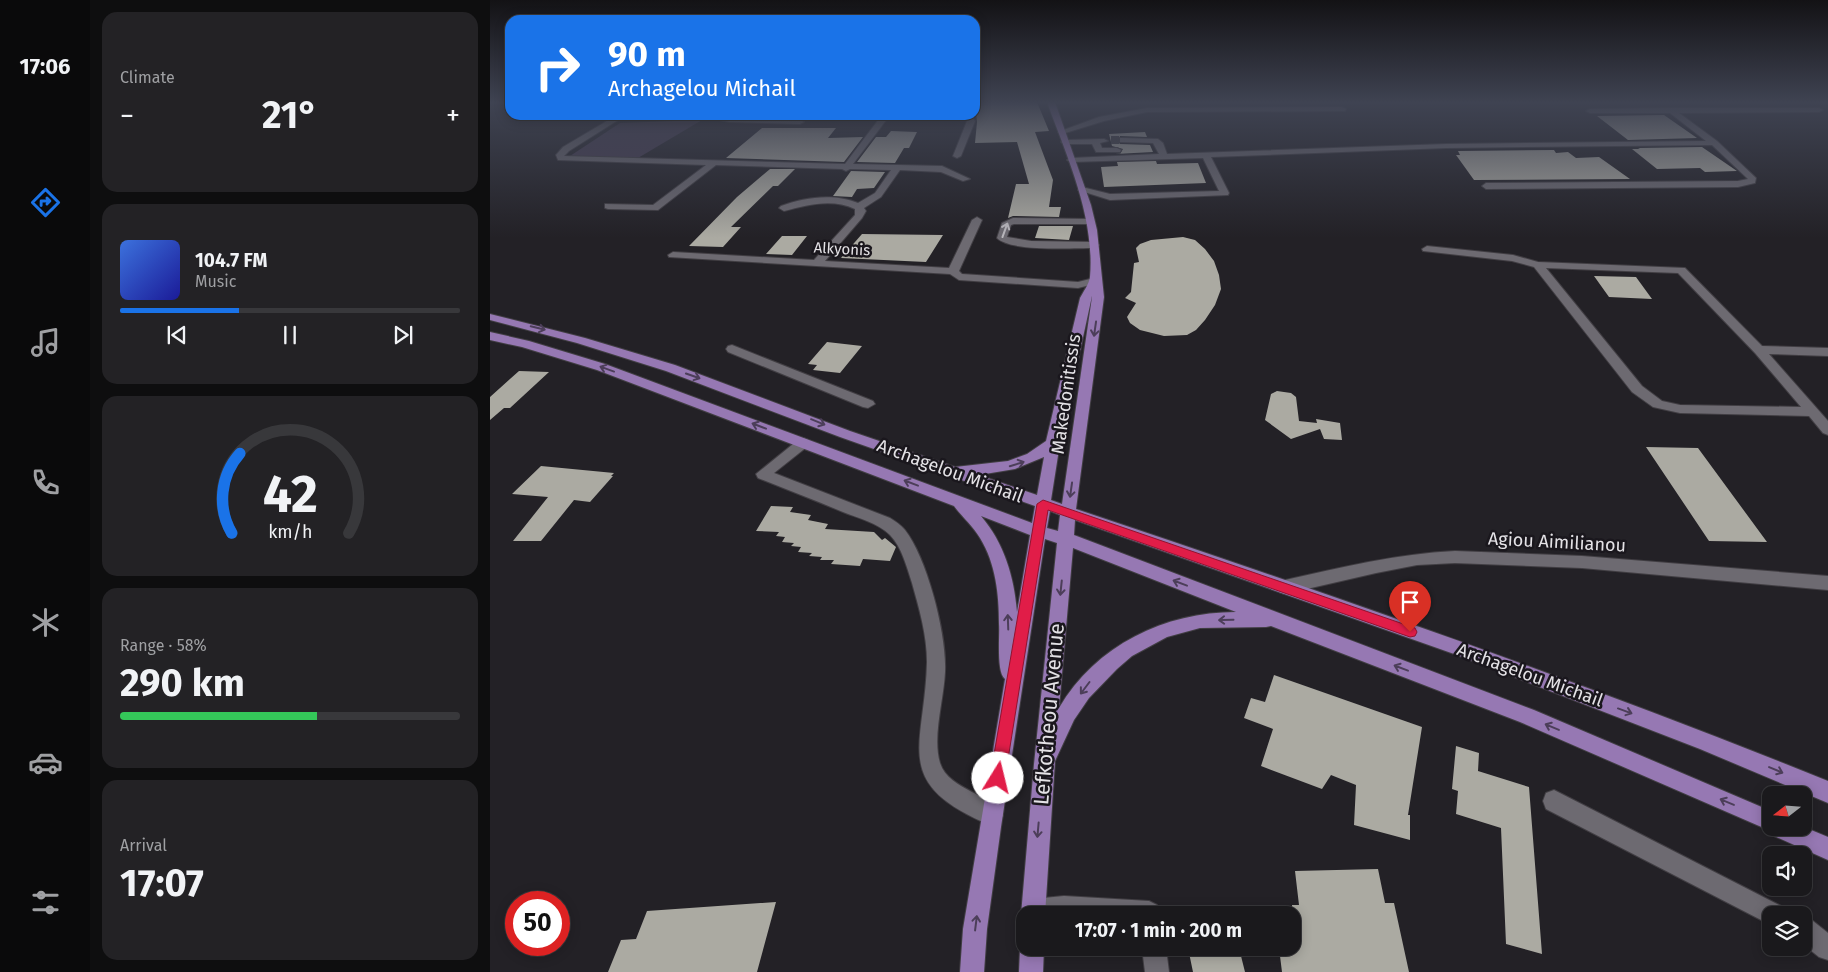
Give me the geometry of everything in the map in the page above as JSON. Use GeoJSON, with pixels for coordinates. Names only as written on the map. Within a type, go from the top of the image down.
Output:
{"type":"FeatureCollection","features":[{"type":"Feature","properties":{"kind":"main road","name":"Makedonitissis"},"geometry":{"type":"LineString","coordinates":[[1067,147],[1082,190],[1090,221],[1094,245],[1094,281],[1098,297],[1068,512]]}},
{"type":"Feature","properties":{"kind":"main road","name":"Makedonitissis"},"geometry":{"type":"LineString","coordinates":[[1043,504],[1053,443],[1086,298],[1094,281]]}},
{"type":"Feature","properties":{"kind":"main road","name":"Archagelou Michail"},"geometry":{"type":"LineString","coordinates":[[490,317],[542,329],[624,352],[778,406],[845,434],[1491,660],[1722,747],[1828,792]]}},
{"type":"Feature","properties":{"kind":"main road","name":"Archagelou Michail"},"geometry":{"type":"LineString","coordinates":[[490,336],[525,344],[601,367],[1040,532],[1066,540],[1527,716],[1762,818]]}},
{"type":"Feature","properties":{"kind":"main road"},"geometry":{"type":"LineString","coordinates":[[951,471],[987,470],[1015,465],[1035,457],[1053,443]]}},
{"type":"Feature","properties":{"kind":"main road"},"geometry":{"type":"LineString","coordinates":[[957,501],[990,539],[1001,572],[1007,603],[1009,706]]}},
{"type":"Feature","properties":{"kind":"main road","name":"Lefkotheou Avenue"},"geometry":{"type":"LineString","coordinates":[[972,972],[975,928],[992,814],[1040,532],[1043,504]]}},
{"type":"Feature","properties":{"kind":"main road","name":"Lefkotheou Avenue"},"geometry":{"type":"LineString","coordinates":[[1034,906],[1044,764],[1068,512]]}},
{"type":"Feature","properties":{"kind":"main road"},"geometry":{"type":"LineString","coordinates":[[1044,764],[1069,710],[1089,682],[1128,648],[1149,636],[1176,626],[1223,619],[1275,620]]}},
{"type":"Feature","properties":{"kind":"main road"},"geometry":{"type":"LineString","coordinates":[[1800,836],[1828,849]]}},
{"type":"Feature","properties":{"kind":"main road"},"geometry":{"type":"LineString","coordinates":[[1031,972],[1032,956]]}},
{"type":"Feature","properties":{"kind":"street"},"geometry":{"type":"LineString","coordinates":[[569,147],[560,155],[561,158],[846,168],[932,169],[949,171],[966,178]]}},
{"type":"Feature","properties":{"kind":"street"},"geometry":{"type":"LineString","coordinates":[[846,168],[862,147]]}},
{"type":"Feature","properties":{"kind":"street"},"geometry":{"type":"LineString","coordinates":[[957,156],[961,147]]}},
{"type":"Feature","properties":{"kind":"street"},"geometry":{"type":"LineString","coordinates":[[1097,147],[1101,150],[1143,153]]}},
{"type":"Feature","properties":{"kind":"street"},"geometry":{"type":"LineString","coordinates":[[1160,147],[1163,152]]}},
{"type":"Feature","properties":{"kind":"street"},"geometry":{"type":"LineString","coordinates":[[1072,160],[1163,152],[1206,155],[1410,147]]}},
{"type":"Feature","properties":{"kind":"street"},"geometry":{"type":"LineString","coordinates":[[1486,186],[1752,181],[1752,178],[1719,147]]}},
{"type":"Feature","properties":{"kind":"street"},"geometry":{"type":"LineString","coordinates":[[1086,204],[1110,197],[1225,193],[1206,155]]}},
{"type":"Feature","properties":{"kind":"street"},"geometry":{"type":"LineString","coordinates":[[608,206],[656,208],[712,164]]}},
{"type":"Feature","properties":{"kind":"street"},"geometry":{"type":"LineString","coordinates":[[859,208],[878,195],[897,168]]}},
{"type":"Feature","properties":{"kind":"street"},"geometry":{"type":"LineString","coordinates":[[1082,190],[1110,197]]}},
{"type":"Feature","properties":{"kind":"street"},"geometry":{"type":"LineString","coordinates":[[784,208],[804,202],[847,202],[859,208]]}},
{"type":"Feature","properties":{"kind":"street"},"geometry":{"type":"LineString","coordinates":[[1128,204],[1143,204]]}},
{"type":"Feature","properties":{"kind":"street"},"geometry":{"type":"LineString","coordinates":[[1165,204],[1183,204]]}},
{"type":"Feature","properties":{"kind":"street"},"geometry":{"type":"LineString","coordinates":[[817,263],[859,216],[861,211],[859,208]]}},
{"type":"Feature","properties":{"kind":"street"},"geometry":{"type":"LineString","coordinates":[[954,271],[977,220]]}},
{"type":"Feature","properties":{"kind":"street"},"geometry":{"type":"LineString","coordinates":[[1090,221],[1025,232],[1094,245]]}},
{"type":"Feature","properties":{"kind":"street"},"geometry":{"type":"LineString","coordinates":[[1428,249],[1513,258],[1538,265],[1682,270],[1759,350],[1828,430]]}},
{"type":"Feature","properties":{"kind":"street","name":"Alkyonis"},"geometry":{"type":"LineString","coordinates":[[673,256],[954,271],[959,276],[1078,285],[1094,281]]}},
{"type":"Feature","properties":{"kind":"street"},"geometry":{"type":"LineString","coordinates":[[1538,265],[1638,389],[1658,404],[1680,409],[1812,412]]}},
{"type":"Feature","properties":{"kind":"street"},"geometry":{"type":"LineString","coordinates":[[732,349],[868,404]]}},
{"type":"Feature","properties":{"kind":"street"},"geometry":{"type":"LineString","coordinates":[[1759,350],[1828,352]]}},
{"type":"Feature","properties":{"kind":"street"},"geometry":{"type":"LineString","coordinates":[[803,442],[763,474],[881,521],[892,527],[900,536],[915,570],[935,643],[935,685],[928,745],[929,759],[933,772],[943,786],[957,796],[992,814]]}},
{"type":"Feature","properties":{"kind":"street","name":"Agiou Aimilianou"},"geometry":{"type":"LineString","coordinates":[[1285,587],[1376,566],[1417,559],[1454,557],[1582,562],[1828,583]]}},
{"type":"Feature","properties":{"kind":"street"},"geometry":{"type":"LineString","coordinates":[[1554,801],[1762,908]]}},
{"type":"Feature","properties":{"kind":"street"},"geometry":{"type":"LineString","coordinates":[[1812,936],[1828,948]]}},
{"type":"Feature","properties":{"kind":"street"},"geometry":{"type":"LineString","coordinates":[[1155,956],[1157,972]]}},
{"type":"Feature","properties":{"kind":"shaded area"},"geometry":{"type":"Polygon","coordinates":[[[583,147],[656,147],[638,158],[570,156],[583,147]]]}},
{"type":"Feature","properties":{"kind":"building"},"geometry":{"type":"Polygon","coordinates":[[[739,147],[855,147],[844,162],[726,158],[739,147]]]}},
{"type":"Feature","properties":{"kind":"building"},"geometry":{"type":"Polygon","coordinates":[[[868,147],[909,147],[904,148],[895,163],[857,162],[868,147]]]}},
{"type":"Feature","properties":{"kind":"building"},"geometry":{"type":"Polygon","coordinates":[[[1019,147],[1041,147],[1053,180],[1049,207],[1061,207],[1059,217],[1013,216],[1008,218],[1016,184],[1029,184],[1019,147]]]}},
{"type":"Feature","properties":{"kind":"building"},"geometry":{"type":"Polygon","coordinates":[[[1117,147],[1151,147],[1153,152],[1120,154],[1123,149],[1117,147]]]}},
{"type":"Feature","properties":{"kind":"building"},"geometry":{"type":"Polygon","coordinates":[[[1703,147],[1737,171],[1705,172],[1700,168],[1657,169],[1632,149],[1640,149],[1638,148],[1703,147]]]}},
{"type":"Feature","properties":{"kind":"building"},"geometry":{"type":"Polygon","coordinates":[[[1554,150],[1556,153],[1568,152],[1576,158],[1599,157],[1630,179],[1474,180],[1456,155],[1460,155],[1458,151],[1554,150]]]}},
{"type":"Feature","properties":{"kind":"building"},"geometry":{"type":"Polygon","coordinates":[[[1156,161],[1157,164],[1198,163],[1206,183],[1104,187],[1101,167],[1118,166],[1117,162],[1156,161]]]}},
{"type":"Feature","properties":{"kind":"building"},"geometry":{"type":"Polygon","coordinates":[[[770,169],[795,169],[778,186],[773,186],[731,227],[741,227],[723,247],[689,246],[737,197],[770,169]]]}},
{"type":"Feature","properties":{"kind":"building"},"geometry":{"type":"Polygon","coordinates":[[[851,171],[885,172],[874,188],[857,189],[852,197],[833,196],[851,171]]]}},
{"type":"Feature","properties":{"kind":"building"},"geometry":{"type":"Polygon","coordinates":[[[1039,226],[1073,226],[1069,240],[1035,238],[1039,226]]]}},
{"type":"Feature","properties":{"kind":"building"},"geometry":{"type":"Polygon","coordinates":[[[862,234],[943,235],[926,262],[841,258],[862,234]]]}},
{"type":"Feature","properties":{"kind":"building"},"geometry":{"type":"Polygon","coordinates":[[[782,236],[807,236],[792,255],[766,254],[782,236]]]}},
{"type":"Feature","properties":{"kind":"building"},"geometry":{"type":"Polygon","coordinates":[[[1183,237],[1195,240],[1214,261],[1221,289],[1215,305],[1196,330],[1187,335],[1164,336],[1140,330],[1130,323],[1127,317],[1136,303],[1125,298],[1131,292],[1134,263],[1139,262],[1136,248],[1140,244],[1151,240],[1183,237]]]}},
{"type":"Feature","properties":{"kind":"building"},"geometry":{"type":"Polygon","coordinates":[[[1594,276],[1636,277],[1652,299],[1609,297],[1594,276]]]}},
{"type":"Feature","properties":{"kind":"building"},"geometry":{"type":"Polygon","coordinates":[[[827,342],[862,346],[840,373],[813,370],[817,365],[808,364],[827,342]]]}},
{"type":"Feature","properties":{"kind":"building"},"geometry":{"type":"Polygon","coordinates":[[[519,371],[549,372],[510,408],[504,408],[490,420],[490,397],[519,371]]]}},
{"type":"Feature","properties":{"kind":"building"},"geometry":{"type":"Polygon","coordinates":[[[1277,391],[1291,393],[1296,397],[1299,421],[1317,423],[1316,419],[1340,423],[1342,440],[1324,439],[1320,429],[1291,439],[1265,420],[1271,394],[1277,391]]]}},
{"type":"Feature","properties":{"kind":"building"},"geometry":{"type":"Polygon","coordinates":[[[1646,447],[1698,448],[1767,542],[1709,541],[1646,447]]]}},
{"type":"Feature","properties":{"kind":"building"},"geometry":{"type":"Polygon","coordinates":[[[541,466],[614,473],[590,502],[574,500],[541,541],[513,541],[548,497],[512,494],[541,466]]]}},
{"type":"Feature","properties":{"kind":"building"},"geometry":{"type":"Polygon","coordinates":[[[771,506],[793,507],[790,512],[811,515],[808,520],[828,524],[825,529],[874,532],[882,540],[885,538],[896,547],[890,561],[863,559],[860,566],[831,564],[834,560],[820,560],[822,557],[809,556],[812,553],[798,552],[801,547],[791,546],[794,543],[782,542],[785,537],[776,536],[779,532],[756,531],[771,506]]]}},
{"type":"Feature","properties":{"kind":"building"},"geometry":{"type":"Polygon","coordinates":[[[1274,675],[1422,727],[1408,815],[1410,815],[1410,840],[1354,825],[1356,785],[1331,775],[1322,789],[1261,766],[1273,729],[1244,718],[1251,698],[1265,702],[1274,675]]]}},
{"type":"Feature","properties":{"kind":"building"},"geometry":{"type":"Polygon","coordinates":[[[1456,746],[1479,753],[1478,771],[1529,787],[1542,954],[1506,944],[1501,828],[1456,814],[1458,791],[1452,789],[1456,746]]]}},
{"type":"Feature","properties":{"kind":"building"},"geometry":{"type":"Polygon","coordinates":[[[1378,869],[1385,903],[1394,903],[1409,972],[1282,972],[1280,956],[1301,956],[1301,906],[1292,906],[1299,905],[1295,871],[1378,869]]]}},
{"type":"Feature","properties":{"kind":"building"},"geometry":{"type":"Polygon","coordinates":[[[776,902],[757,972],[608,972],[621,940],[636,939],[647,911],[776,902]]]}},
{"type":"Feature","properties":{"kind":"building"},"geometry":{"type":"Polygon","coordinates":[[[1190,956],[1241,956],[1245,972],[1193,972],[1190,956]]]}},
{"type":"Feature","properties":{"kind":"route"},"geometry":{"type":"LineString","coordinates":[[998,778],[1040,532],[1043,504],[1237,570],[1410,632]]}}]}
